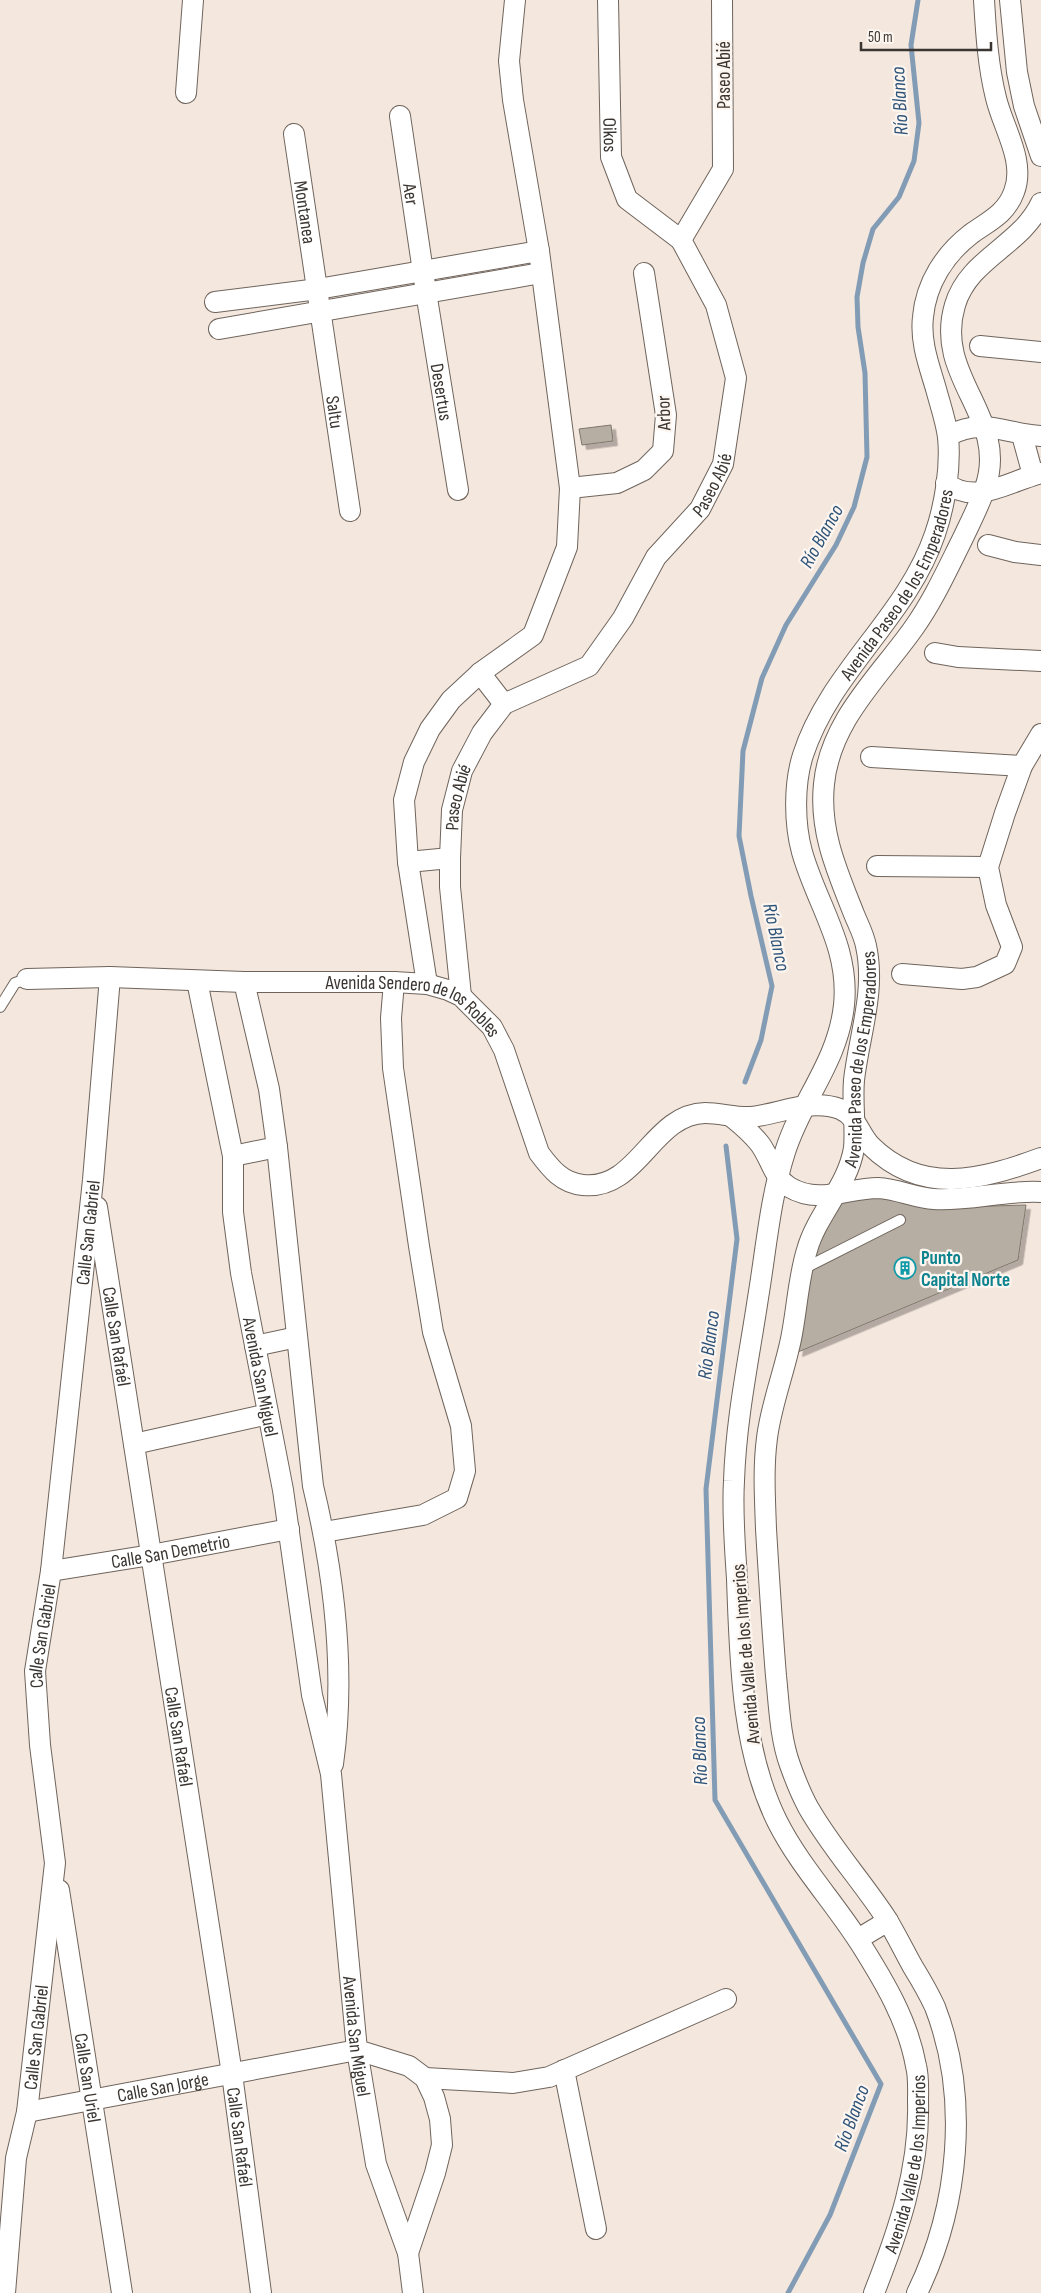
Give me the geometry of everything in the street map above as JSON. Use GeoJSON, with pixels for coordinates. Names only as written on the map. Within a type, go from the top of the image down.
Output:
{"type":"FeatureCollection","features":[{"type":"Feature","properties":{"kind":"street"},"geometry":{"type":"LineString","coordinates":[[186,93],[193,0]]}},
{"type":"Feature","properties":{"kind":"street"},"geometry":{"type":"LineString","coordinates":[[427,984],[413,903],[404,800],[414,762],[430,729],[451,700],[480,673],[533,635],[567,548],[570,488],[539,251],[513,100],[509,61],[515,0]]}},
{"type":"Feature","properties":{"kind":"street","name":"Oikos"},"geometry":{"type":"LineString","coordinates":[[608,0],[610,157],[627,199],[681,240]]}},
{"type":"Feature","properties":{"kind":"street","name":"Paseo Abié"},"geometry":{"type":"LineString","coordinates":[[460,996],[450,887],[450,858],[452,810],[462,771],[482,733],[504,704],[589,666],[623,618],[656,556],[700,509],[722,464],[736,378],[716,305],[681,240],[723,169],[722,0]]}},
{"type":"Feature","properties":{"kind":"street","name":"Avenida Paseo de los Emperadores"},"geometry":{"type":"LineString","coordinates":[[778,1179],[788,1141],[805,1106],[826,1070],[844,1004],[843,964],[832,924],[812,882],[800,847],[796,806],[801,760],[817,719],[851,667],[894,612],[918,576],[935,534],[943,508],[948,436],[924,352],[922,319],[925,302],[932,281],[942,263],[971,235],[995,220],[1004,211],[1013,197],[1017,182],[1018,165],[996,98],[988,60],[984,0]]}},
{"type":"Feature","properties":{"kind":"street"},"geometry":{"type":"LineString","coordinates":[[1010,0],[1017,72],[1024,106],[1041,156]]}},
{"type":"Feature","properties":{"kind":"street","name":"Aer"},"geometry":{"type":"LineString","coordinates":[[400,116],[426,292]]}},
{"type":"Feature","properties":{"kind":"street","name":"Montanea"},"geometry":{"type":"LineString","coordinates":[[294,134],[321,312]]}},
{"type":"Feature","properties":{"kind":"street","name":"Avenida Paseo de los Emperadores"},"geometry":{"type":"LineString","coordinates":[[833,1196],[842,1182],[854,1150],[853,1086],[864,1030],[869,973],[866,946],[834,865],[826,836],[823,803],[828,762],[840,729],[869,686],[914,628],[940,587],[984,492],[991,458],[985,426],[955,366],[950,343],[950,325],[954,308],[964,284],[974,270],[1029,225],[1041,204]]}},
{"type":"Feature","properties":{"kind":"street"},"geometry":{"type":"LineString","coordinates":[[215,302],[318,289],[539,251]]}},
{"type":"Feature","properties":{"kind":"street"},"geometry":{"type":"LineString","coordinates":[[219,329],[541,273]]}},
{"type":"Feature","properties":{"kind":"street","name":"Arbor"},"geometry":{"type":"LineString","coordinates":[[570,488],[617,483],[644,470],[663,451],[666,415],[644,273]]}},
{"type":"Feature","properties":{"kind":"street","name":"Desertus"},"geometry":{"type":"LineString","coordinates":[[426,292],[458,490]]}},
{"type":"Feature","properties":{"kind":"street","name":"Saltu"},"geometry":{"type":"LineString","coordinates":[[321,312],[350,511]]}},
{"type":"Feature","properties":{"kind":"street"},"geometry":{"type":"LineString","coordinates":[[980,346],[1041,352]]}},
{"type":"Feature","properties":{"kind":"street"},"geometry":{"type":"LineString","coordinates":[[946,483],[959,491],[984,492],[1037,474],[1032,436],[985,426],[966,428],[948,436]]}},
{"type":"Feature","properties":{"kind":"street"},"geometry":{"type":"LineString","coordinates":[[988,545],[1015,552],[1041,555]]}},
{"type":"Feature","properties":{"kind":"street"},"geometry":{"type":"LineString","coordinates":[[935,653],[958,657],[1041,661]]}},
{"type":"Feature","properties":{"kind":"street"},"geometry":{"type":"LineString","coordinates":[[480,673],[504,704]]}},
{"type":"Feature","properties":{"kind":"street"},"geometry":{"type":"LineString","coordinates":[[902,974],[962,979],[977,978],[1005,964],[1012,946],[996,905],[988,867],[1022,766],[1041,734]]}},
{"type":"Feature","properties":{"kind":"street"},"geometry":{"type":"LineString","coordinates":[[871,757],[1022,766]]}},
{"type":"Feature","properties":{"kind":"street"},"geometry":{"type":"LineString","coordinates":[[408,862],[450,858]]}},
{"type":"Feature","properties":{"kind":"street"},"geometry":{"type":"LineString","coordinates":[[877,866],[988,867]]}},
{"type":"Feature","properties":{"kind":"street","name":"Avenida Sendero de los Robles"},"geometry":{"type":"LineString","coordinates":[[27,979],[110,978],[244,982],[394,982],[427,984],[448,990],[460,996],[492,1027],[504,1050],[539,1153],[549,1167],[563,1180],[574,1184],[588,1186],[607,1183],[620,1176],[673,1124],[684,1118],[706,1113],[733,1118],[769,1114],[805,1106],[829,1106],[852,1117]]}},
{"type":"Feature","properties":{"kind":"street","name":"Calle San Gabriel"},"geometry":{"type":"LineString","coordinates":[[5,2293],[3,2272],[16,2158],[27,2112],[55,1863],[40,1746],[35,1671],[51,1571],[93,1180],[110,978]]}},
{"type":"Feature","properties":{"kind":"street","name":"Avenida San Miguel"},"geometry":{"type":"LineString","coordinates":[[197,980],[233,1156],[234,1221],[241,1273],[283,1490],[312,1695],[331,1774],[357,2050],[376,2164],[408,2253],[413,2293]]}},
{"type":"Feature","properties":{"kind":"street","name":"Avenida San Miguel"},"geometry":{"type":"LineString","coordinates":[[244,982],[269,1090],[277,1147],[313,1486],[324,1532],[334,1606],[340,1666],[339,1722],[331,1774]]}},
{"type":"Feature","properties":{"kind":"street"},"geometry":{"type":"LineString","coordinates":[[324,1532],[423,1515],[456,1498],[465,1471],[461,1426],[433,1332],[393,1068],[391,1018],[394,982]]}},
{"type":"Feature","properties":{"kind":"street"},"geometry":{"type":"LineString","coordinates":[[852,1117],[870,1144],[884,1158],[904,1170],[931,1178],[953,1180],[974,1178],[1041,1158]]}},
{"type":"Feature","properties":{"kind":"street"},"geometry":{"type":"LineString","coordinates":[[733,1118],[761,1144],[778,1179],[803,1194],[833,1196],[878,1188],[933,1199],[1041,1192]]}},
{"type":"Feature","properties":{"kind":"street"},"geometry":{"type":"LineString","coordinates":[[233,1156],[277,1147]]}},
{"type":"Feature","properties":{"kind":"street","name":"Avenida Valle de los Imperios"},"geometry":{"type":"LineString","coordinates":[[778,1179],[738,1432],[733,1486],[739,1632],[746,1703],[756,1764],[778,1821],[812,1877],[858,1940],[888,1989],[902,2018],[917,2068],[919,2128],[910,2186],[892,2247],[874,2293]]}},
{"type":"Feature","properties":{"kind":"street","name":"Calle San Rafaél"},"geometry":{"type":"LineString","coordinates":[[93,1180],[232,2074],[261,2293]]}},
{"type":"Feature","properties":{"kind":"street","name":"Avenida Valle de los Imperios"},"geometry":{"type":"LineString","coordinates":[[833,1196],[814,1231],[802,1269],[793,1330],[771,1413],[766,1440],[764,1484],[766,1533],[778,1699],[787,1757],[807,1805],[888,1921],[934,2006],[952,2067],[956,2132],[947,2212],[930,2266],[917,2293]]}},
{"type":"Feature","properties":{"kind":"street"},"geometry":{"type":"LineString","coordinates":[[255,1346],[297,1338]]}},
{"type":"Feature","properties":{"kind":"street"},"geometry":{"type":"LineString","coordinates":[[134,1444],[268,1414]]}},
{"type":"Feature","properties":{"kind":"street"},"geometry":{"type":"LineString","coordinates":[[283,1490],[313,1486]]}},
{"type":"Feature","properties":{"kind":"street","name":"Calle San Demetrio"},"geometry":{"type":"LineString","coordinates":[[51,1571],[151,1555],[289,1529]]}},
{"type":"Feature","properties":{"kind":"street"},"geometry":{"type":"LineString","coordinates":[[301,1612],[334,1606]]}},
{"type":"Feature","properties":{"kind":"street"},"geometry":{"type":"LineString","coordinates":[[746,1703],[778,1699]]}},
{"type":"Feature","properties":{"kind":"street","name":"Calle San Uriel"},"geometry":{"type":"LineString","coordinates":[[55,1863],[122,2293]]}},
{"type":"Feature","properties":{"kind":"street"},"geometry":{"type":"LineString","coordinates":[[858,1940],[888,1921]]}},
{"type":"Feature","properties":{"kind":"street"},"geometry":{"type":"LineString","coordinates":[[425,2078],[513,2083],[549,2077],[726,1999]]}},
{"type":"Feature","properties":{"kind":"street"},"geometry":{"type":"LineString","coordinates":[[357,2050],[409,2066],[425,2078],[434,2096],[440,2119],[442,2145],[435,2173],[408,2253]]}},
{"type":"Feature","properties":{"kind":"street","name":"Calle San Jorge"},"geometry":{"type":"LineString","coordinates":[[27,2112],[357,2050]]}},
{"type":"Feature","properties":{"kind":"street"},"geometry":{"type":"LineString","coordinates":[[564,2070],[596,2229]]}},
{"type":"Feature","properties":{"kind":"lane"},"geometry":{"type":"LineString","coordinates":[[0,1007],[15,983],[27,979]]}},
{"type":"Feature","properties":{"kind":"lane"},"geometry":{"type":"LineString","coordinates":[[802,1269],[900,1220]]}},
{"type":"Feature","properties":{"kind":"building"},"geometry":{"type":"Polygon","coordinates":[[[611,425],[613,441],[582,445],[579,429],[611,425]]]}},
{"type":"Feature","properties":{"kind":"building","name":"Punto Capital Norte"},"geometry":{"type":"Polygon","coordinates":[[[885,1194],[928,1208],[1026,1205],[1018,1260],[798,1352],[808,1275],[817,1243],[842,1202],[885,1194]]]}},
{"type":"Feature","properties":{"kind":"waterway","name":"Río Blanco"},"geometry":{"type":"LineString","coordinates":[[745,1082],[761,1040],[772,986],[739,836],[743,751],[762,678],[786,625],[836,545],[854,507],[867,457],[865,373],[858,327],[857,297],[863,263],[873,229],[899,197],[914,161],[919,123],[911,45],[918,0]]}},
{"type":"Feature","properties":{"kind":"waterway","name":"Río Blanco"},"geometry":{"type":"LineString","coordinates":[[726,1146],[737,1239],[706,1489],[715,1800],[881,2084],[830,2215],[788,2293]]}},
{"type":"Feature","properties":{"kind":"place","name":"Punto Capital Norte"},"geometry":{"type":"Point","coordinates":[905,1268]}}]}
